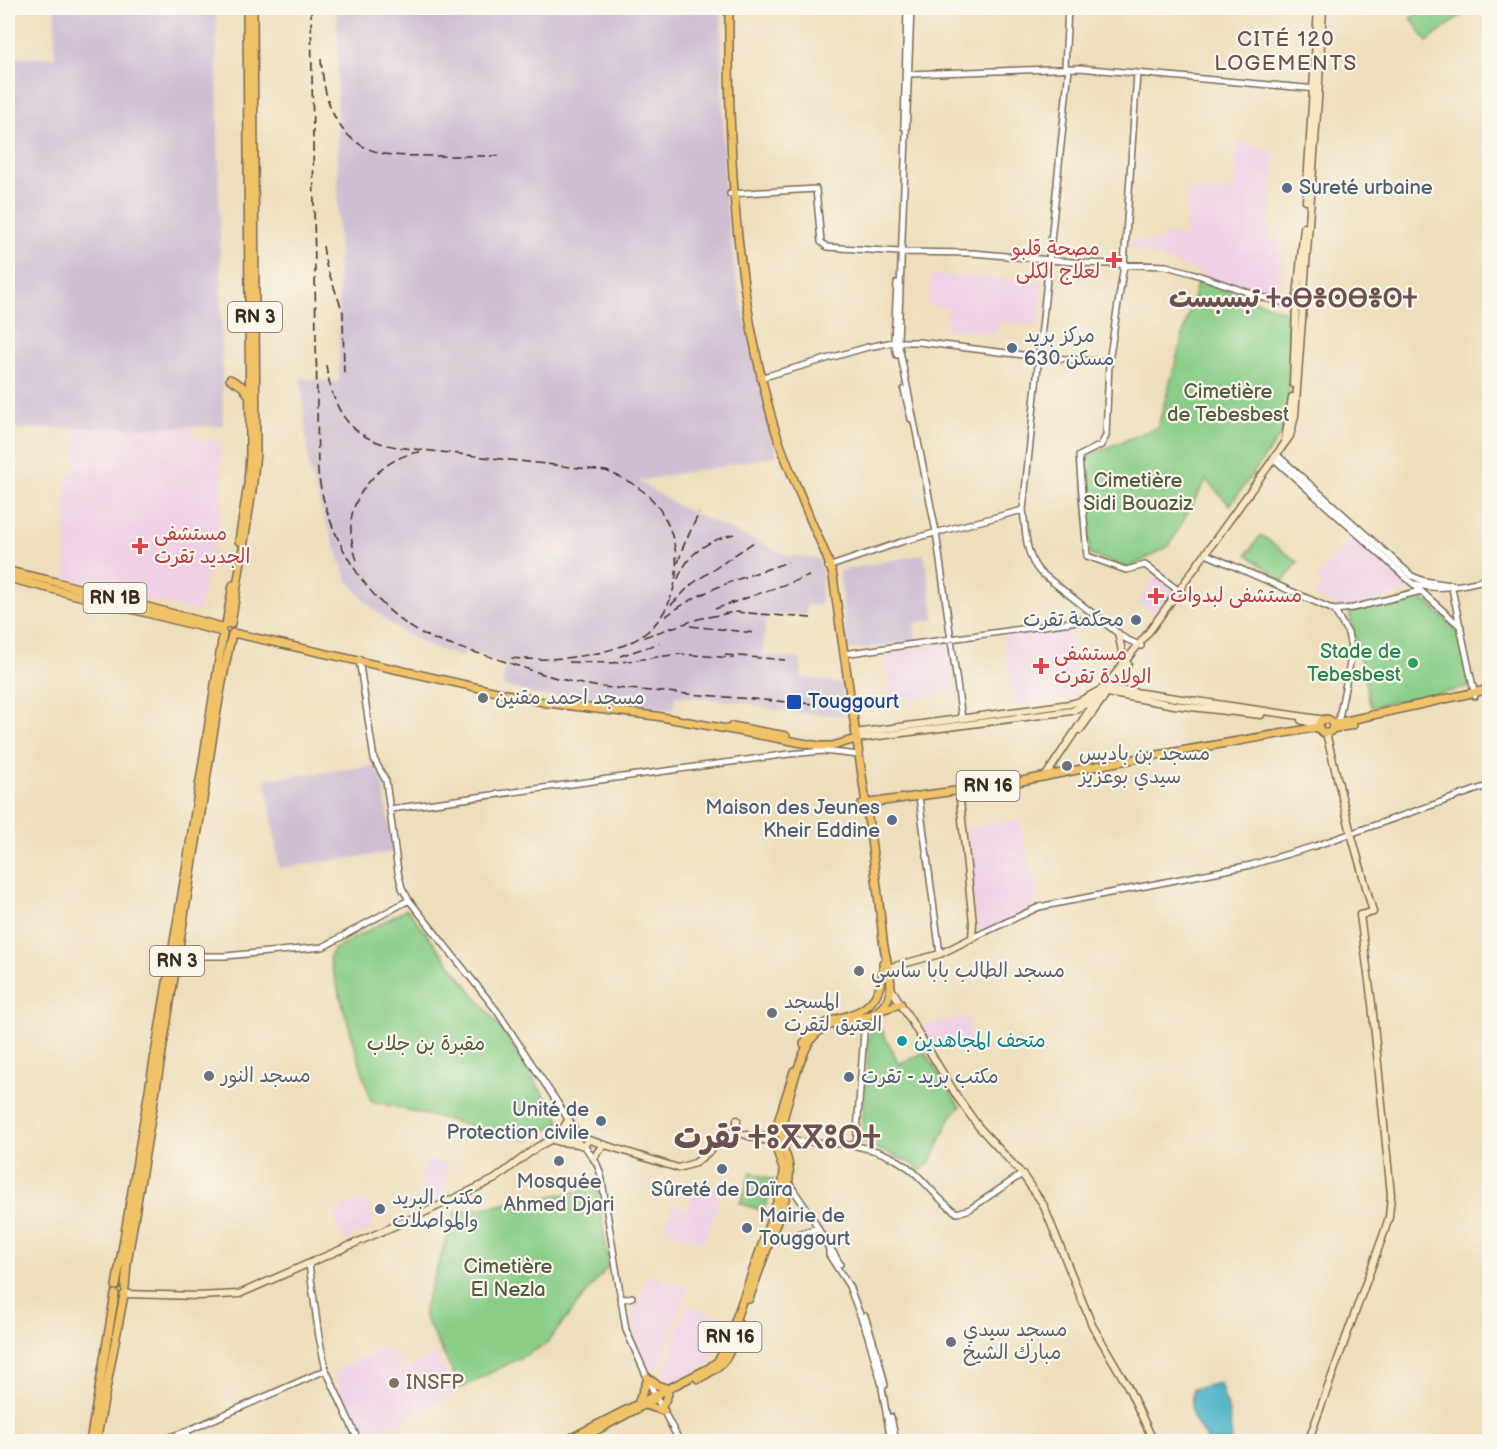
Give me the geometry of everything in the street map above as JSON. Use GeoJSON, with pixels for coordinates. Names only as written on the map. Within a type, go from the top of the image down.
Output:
{"type":"FeatureCollection","features":[{"type":"Feature","properties":{"kind":"main road","name":"RN 3"},"geometry":{"type":"LineString","coordinates":[[90,1442],[255,468],[247,8]]}},
{"type":"Feature","properties":{"kind":"main road","name":"RN 3"},"geometry":{"type":"LineString","coordinates":[[96,1442],[125,1292],[127,1263],[218,707],[248,484],[253,8]]}},
{"type":"Feature","properties":{"kind":"main road"},"geometry":{"type":"LineString","coordinates":[[727,8],[726,94],[731,193],[741,287],[782,460],[829,566],[864,804],[885,968],[891,988],[958,1098],[978,1126],[1022,1174],[1043,1204],[1092,1325],[1127,1385],[1154,1442]]}},
{"type":"Feature","properties":{"kind":"main road"},"geometry":{"type":"LineString","coordinates":[[1316,89],[1318,8]]}},
{"type":"Feature","properties":{"kind":"main road"},"geometry":{"type":"LineString","coordinates":[[1045,777],[1284,442],[1290,414],[1323,8]]}},
{"type":"Feature","properties":{"kind":"main road"},"geometry":{"type":"LineString","coordinates":[[230,379],[241,384],[249,395]]}},
{"type":"Feature","properties":{"kind":"main road","name":"RN 1B"},"geometry":{"type":"LineString","coordinates":[[8,571],[228,630]]}},
{"type":"Feature","properties":{"kind":"main road","name":"RN 1B"},"geometry":{"type":"LineString","coordinates":[[8,579],[228,630]]}},
{"type":"Feature","properties":{"kind":"main road"},"geometry":{"type":"LineString","coordinates":[[228,630],[555,701],[659,712],[821,743],[962,719],[1070,704],[1106,691],[1128,692],[1329,726],[1351,833],[1373,912],[1360,915],[1375,1027],[1390,1180],[1390,1205],[1377,1253],[1308,1442]]}},
{"type":"Feature","properties":{"kind":"main road"},"geometry":{"type":"LineString","coordinates":[[1118,633],[1124,656],[1122,664]]}},
{"type":"Feature","properties":{"kind":"main road"},"geometry":{"type":"LineString","coordinates":[[1061,754],[1095,701],[1106,691],[1122,664],[1137,648]]}},
{"type":"Feature","properties":{"kind":"main road"},"geometry":{"type":"LineString","coordinates":[[1119,675],[1121,685],[1128,692]]}},
{"type":"Feature","properties":{"kind":"main road","name":"RN 16"},"geometry":{"type":"LineString","coordinates":[[1114,764],[1150,760],[1329,726],[1490,689]]}},
{"type":"Feature","properties":{"kind":"main road"},"geometry":{"type":"LineString","coordinates":[[1106,691],[1174,705],[1307,725]]}},
{"type":"Feature","properties":{"kind":"main road","name":"RN 16"},"geometry":{"type":"LineString","coordinates":[[864,804],[1045,777],[1307,725],[1329,726],[1474,694],[1490,693]]}},
{"type":"Feature","properties":{"kind":"main road"},"geometry":{"type":"LineString","coordinates":[[854,737],[1072,711],[1095,701]]}},
{"type":"Feature","properties":{"kind":"main road"},"geometry":{"type":"LineString","coordinates":[[1072,711],[1078,715],[1080,723]]}},
{"type":"Feature","properties":{"kind":"main road"},"geometry":{"type":"LineString","coordinates":[[885,968],[940,954],[972,938],[973,923],[959,791]]}},
{"type":"Feature","properties":{"kind":"main road"},"geometry":{"type":"LineString","coordinates":[[777,1138],[788,1086],[809,1034],[825,1023],[865,1009],[877,994],[885,968]]}},
{"type":"Feature","properties":{"kind":"main road"},"geometry":{"type":"LineString","coordinates":[[881,1010],[891,988]]}},
{"type":"Feature","properties":{"kind":"main road"},"geometry":{"type":"LineString","coordinates":[[777,1138],[802,1059],[813,1037],[828,1026],[866,1018],[881,1010],[901,1004]]}},
{"type":"Feature","properties":{"kind":"main road"},"geometry":{"type":"LineString","coordinates":[[116,1290],[120,1296],[125,1292],[232,1296],[307,1265],[495,1179],[537,1147],[554,1138],[569,1119]]}},
{"type":"Feature","properties":{"kind":"main road"},"geometry":{"type":"LineString","coordinates":[[554,1138],[604,1145],[678,1168],[695,1163],[732,1133],[737,1128],[737,1120]]}},
{"type":"Feature","properties":{"kind":"main road"},"geometry":{"type":"LineString","coordinates":[[732,1133],[740,1132],[756,1138],[777,1138]]}},
{"type":"Feature","properties":{"kind":"main road","name":"RN 16"},"geometry":{"type":"LineString","coordinates":[[562,1442],[668,1391],[721,1358],[789,1183],[790,1168],[777,1138]]}},
{"type":"Feature","properties":{"kind":"main road","name":"RN 16"},"geometry":{"type":"LineString","coordinates":[[768,1239],[784,1177],[777,1138]]}},
{"type":"Feature","properties":{"kind":"main road"},"geometry":{"type":"LineString","coordinates":[[594,1159],[604,1145]]}},
{"type":"Feature","properties":{"kind":"main road"},"geometry":{"type":"LineString","coordinates":[[647,1378],[668,1391],[663,1409],[642,1404],[647,1378]]}},
{"type":"Feature","properties":{"kind":"main road","name":"RN 16"},"geometry":{"type":"LineString","coordinates":[[575,1442],[642,1404]]}},
{"type":"Feature","properties":{"kind":"street"},"geometry":{"type":"LineString","coordinates":[[909,8],[896,341],[935,533],[962,719]]}},
{"type":"Feature","properties":{"kind":"street"},"geometry":{"type":"LineString","coordinates":[[1068,8],[1067,67],[1023,510],[1029,552],[1036,568],[1137,648]]}},
{"type":"Feature","properties":{"kind":"street"},"geometry":{"type":"LineString","coordinates":[[908,74],[1067,67],[1316,89]]}},
{"type":"Feature","properties":{"kind":"street"},"geometry":{"type":"LineString","coordinates":[[1137,73],[1124,265],[1109,362],[1106,436],[1101,445],[1079,456],[1087,556],[1126,570],[1145,565],[1179,591]]}},
{"type":"Feature","properties":{"kind":"street"},"geometry":{"type":"LineString","coordinates":[[731,193],[816,189],[821,242],[824,246],[901,252],[973,253],[1171,267],[1299,307]]}},
{"type":"Feature","properties":{"kind":"street"},"geometry":{"type":"LineString","coordinates":[[761,378],[896,341],[1039,357],[1109,362]]}},
{"type":"Feature","properties":{"kind":"street"},"geometry":{"type":"LineString","coordinates":[[1275,456],[1461,627]]}},
{"type":"Feature","properties":{"kind":"street"},"geometry":{"type":"LineString","coordinates":[[1275,456],[1413,576],[1424,582],[1453,586]]}},
{"type":"Feature","properties":{"kind":"street"},"geometry":{"type":"LineString","coordinates":[[829,566],[904,541],[1023,510]]}},
{"type":"Feature","properties":{"kind":"street"},"geometry":{"type":"LineString","coordinates":[[1206,554],[1334,610],[1353,608],[1421,591]]}},
{"type":"Feature","properties":{"kind":"street"},"geometry":{"type":"LineString","coordinates":[[1415,584],[1426,587],[1453,586],[1490,579]]}},
{"type":"Feature","properties":{"kind":"street"},"geometry":{"type":"LineString","coordinates":[[1453,586],[1474,694]]}},
{"type":"Feature","properties":{"kind":"street"},"geometry":{"type":"LineString","coordinates":[[1329,726],[1341,709],[1352,647],[1345,625],[1334,610]]}},
{"type":"Feature","properties":{"kind":"street"},"geometry":{"type":"LineString","coordinates":[[842,654],[1100,618]]}},
{"type":"Feature","properties":{"kind":"street"},"geometry":{"type":"LineString","coordinates":[[359,660],[374,759],[386,781],[402,888],[497,1011],[594,1159],[602,1180],[626,1330],[656,1397],[681,1442]]}},
{"type":"Feature","properties":{"kind":"street"},"geometry":{"type":"LineString","coordinates":[[391,809],[789,754],[824,751],[857,755]]}},
{"type":"Feature","properties":{"kind":"street"},"geometry":{"type":"LineString","coordinates":[[972,938],[1039,907],[1238,868],[1351,833],[1490,785]]}},
{"type":"Feature","properties":{"kind":"street"},"geometry":{"type":"LineString","coordinates":[[919,797],[940,954]]}},
{"type":"Feature","properties":{"kind":"street"},"geometry":{"type":"LineString","coordinates":[[178,956],[225,956],[323,947],[409,900]]}},
{"type":"Feature","properties":{"kind":"street"},"geometry":{"type":"LineString","coordinates":[[856,1146],[863,1028],[866,1018]]}},
{"type":"Feature","properties":{"kind":"street"},"geometry":{"type":"LineString","coordinates":[[777,1138],[856,1146],[880,1152],[904,1164],[957,1213],[970,1209],[1022,1174]]}},
{"type":"Feature","properties":{"kind":"street"},"geometry":{"type":"LineString","coordinates":[[789,1183],[818,1228],[830,1255],[849,1286],[867,1333],[893,1442]]}},
{"type":"Feature","properties":{"kind":"street"},"geometry":{"type":"LineString","coordinates":[[768,1239],[778,1240],[818,1228]]}},
{"type":"Feature","properties":{"kind":"street"},"geometry":{"type":"LineString","coordinates":[[307,1265],[326,1370],[359,1442]]}},
{"type":"Feature","properties":{"kind":"street"},"geometry":{"type":"LineString","coordinates":[[620,1297],[626,1299],[632,1297]]}},
{"type":"Feature","properties":{"kind":"street"},"geometry":{"type":"LineString","coordinates":[[156,1442],[187,1431],[326,1370]]}},
{"type":"Feature","properties":{"kind":"street"},"geometry":{"type":"LineString","coordinates":[[187,1431],[189,1442]]}},
{"type":"Feature","properties":{"kind":"shaded area"},"geometry":{"type":"Polygon","coordinates":[[[55,8],[216,8],[223,426],[8,429],[8,58],[55,57],[55,8]]]}},
{"type":"Feature","properties":{"kind":"shaded area"},"geometry":{"type":"Polygon","coordinates":[[[337,8],[721,8],[724,190],[737,285],[777,456],[638,481],[680,507],[787,555],[819,559],[822,574],[820,606],[806,605],[806,615],[766,616],[762,655],[800,659],[802,677],[842,684],[845,716],[783,712],[744,702],[675,696],[674,710],[592,703],[539,695],[502,686],[505,665],[465,651],[462,657],[427,645],[394,627],[365,601],[347,579],[321,509],[309,467],[301,378],[339,382],[337,8]]]}},
{"type":"Feature","properties":{"kind":"shaded area"},"geometry":{"type":"Polygon","coordinates":[[[1236,141],[1275,151],[1269,240],[1282,242],[1280,293],[1252,292],[1130,247],[1131,240],[1161,242],[1161,235],[1186,236],[1188,191],[1234,191],[1236,141]]]}},
{"type":"Feature","properties":{"kind":"shaded area"},"geometry":{"type":"Polygon","coordinates":[[[931,274],[1042,282],[1039,325],[998,322],[996,333],[946,330],[948,307],[928,305],[931,274]]]}},
{"type":"Feature","properties":{"kind":"shaded area","name":"مستشفى الجديد تقرت"},"geometry":{"type":"Polygon","coordinates":[[[194,426],[194,438],[220,442],[222,515],[198,612],[66,578],[66,475],[74,475],[76,428],[194,426]]]}},
{"type":"Feature","properties":{"kind":"shaded area"},"geometry":{"type":"Polygon","coordinates":[[[1355,536],[1410,586],[1411,591],[1347,608],[1337,607],[1314,596],[1323,583],[1317,578],[1355,536]]]}},
{"type":"Feature","properties":{"kind":"shaded area"},"geometry":{"type":"Polygon","coordinates":[[[924,554],[935,619],[914,623],[916,642],[848,650],[839,571],[924,554]]]}},
{"type":"Feature","properties":{"kind":"shaded area","name":"مستشفى لبدوات"},"geometry":{"type":"Polygon","coordinates":[[[1156,577],[1175,590],[1156,615],[1138,602],[1156,577]]]}},
{"type":"Feature","properties":{"kind":"shaded area","name":"مستشفى الولادة تقرت"},"geometry":{"type":"Polygon","coordinates":[[[1069,626],[1079,697],[1014,705],[1003,636],[1069,626]]]}},
{"type":"Feature","properties":{"kind":"shaded area"},"geometry":{"type":"Polygon","coordinates":[[[948,644],[954,693],[891,701],[885,658],[890,652],[948,644]]]}},
{"type":"Feature","properties":{"kind":"shaded area"},"geometry":{"type":"Polygon","coordinates":[[[373,766],[382,777],[393,852],[279,868],[266,779],[373,766]]]}},
{"type":"Feature","properties":{"kind":"shaded area"},"geometry":{"type":"Polygon","coordinates":[[[1019,820],[1037,894],[1037,907],[979,934],[976,926],[966,828],[1019,820]]]}},
{"type":"Feature","properties":{"kind":"shaded area"},"geometry":{"type":"Polygon","coordinates":[[[968,1018],[973,1043],[962,1045],[961,1043],[935,1050],[921,1029],[923,1025],[968,1018]]]}},
{"type":"Feature","properties":{"kind":"shaded area"},"geometry":{"type":"Polygon","coordinates":[[[425,1160],[448,1164],[444,1200],[418,1212],[425,1160]]]}},
{"type":"Feature","properties":{"kind":"shaded area"},"geometry":{"type":"Polygon","coordinates":[[[695,1181],[722,1191],[704,1243],[664,1229],[673,1204],[688,1208],[695,1181]]]}},
{"type":"Feature","properties":{"kind":"shaded area"},"geometry":{"type":"Polygon","coordinates":[[[368,1201],[373,1229],[355,1232],[354,1236],[344,1241],[342,1234],[338,1235],[335,1212],[343,1211],[342,1206],[368,1201]]]}},
{"type":"Feature","properties":{"kind":"shaded area"},"geometry":{"type":"Polygon","coordinates":[[[648,1275],[687,1288],[659,1369],[648,1368],[633,1334],[633,1315],[648,1275]]]}},
{"type":"Feature","properties":{"kind":"shaded area"},"geometry":{"type":"Polygon","coordinates":[[[687,1305],[725,1318],[708,1366],[674,1383],[668,1382],[664,1371],[687,1305]]]}},
{"type":"Feature","properties":{"kind":"shaded area","name":"INSFP"},"geometry":{"type":"Polygon","coordinates":[[[382,1347],[385,1354],[393,1350],[403,1371],[437,1354],[457,1393],[366,1440],[332,1373],[382,1347]]]}},
{"type":"Feature","properties":{"kind":"green space"},"geometry":{"type":"Polygon","coordinates":[[[1425,8],[1462,8],[1465,12],[1427,42],[1411,18],[1425,8]]]}},
{"type":"Feature","properties":{"kind":"green space","name":"Cimetière de Tebesbest"},"geometry":{"type":"Polygon","coordinates":[[[1198,280],[1290,313],[1289,418],[1282,433],[1230,505],[1206,480],[1169,546],[1129,568],[1090,555],[1082,458],[1158,427],[1198,280]]]}},
{"type":"Feature","properties":{"kind":"green space"},"geometry":{"type":"Polygon","coordinates":[[[1261,535],[1298,562],[1283,582],[1247,554],[1261,535]]]}},
{"type":"Feature","properties":{"kind":"green space","name":"Stade de Tebesbest"},"geometry":{"type":"Polygon","coordinates":[[[1420,596],[1454,627],[1461,640],[1471,687],[1371,707],[1349,612],[1420,596]]]}},
{"type":"Feature","properties":{"kind":"green space","name":"مقبرة بن جلاب"},"geometry":{"type":"Polygon","coordinates":[[[407,909],[499,1026],[561,1122],[528,1140],[371,1101],[329,958],[333,950],[407,909]]]}},
{"type":"Feature","properties":{"kind":"green space"},"geometry":{"type":"Polygon","coordinates":[[[870,1029],[881,1029],[899,1064],[925,1052],[960,1107],[951,1116],[932,1160],[920,1171],[914,1164],[861,1142],[870,1029]]]}},
{"type":"Feature","properties":{"kind":"green space"},"geometry":{"type":"Polygon","coordinates":[[[751,1172],[775,1181],[763,1211],[740,1203],[751,1172]]]}},
{"type":"Feature","properties":{"kind":"green space","name":"Cimetière El Nezla"},"geometry":{"type":"Polygon","coordinates":[[[597,1188],[609,1265],[545,1345],[461,1388],[424,1316],[424,1308],[455,1213],[597,1188]]]}},
{"type":"Feature","properties":{"kind":"water"},"geometry":{"type":"Polygon","coordinates":[[[1220,1383],[1229,1413],[1232,1441],[1206,1441],[1207,1437],[1192,1415],[1193,1389],[1220,1383]]]}},
{"type":"Feature","properties":{"kind":"railway"},"geometry":{"type":"LineString","coordinates":[[311,8],[318,472],[322,495],[330,519],[340,542],[366,585],[401,620],[430,638],[563,680],[602,687],[839,706]]}},
{"type":"Feature","properties":{"kind":"railway"},"geometry":{"type":"LineString","coordinates":[[321,59],[325,89],[335,117],[343,129],[365,147],[381,153],[398,155],[502,156]]}},
{"type":"Feature","properties":{"kind":"railway"},"geometry":{"type":"LineString","coordinates":[[323,246],[326,265],[343,312],[344,377]]}},
{"type":"Feature","properties":{"kind":"railway"},"geometry":{"type":"LineString","coordinates":[[326,365],[333,396],[346,420],[355,429],[380,443],[397,447],[606,471],[639,488],[655,503],[665,519],[676,555],[673,592],[655,625],[627,644],[595,653],[559,658],[511,658]]}},
{"type":"Feature","properties":{"kind":"railway"},"geometry":{"type":"LineString","coordinates":[[357,560],[351,521],[355,504],[361,493],[377,473],[387,465],[409,454],[420,452]]}},
{"type":"Feature","properties":{"kind":"railway"},"geometry":{"type":"LineString","coordinates":[[678,563],[699,513]]}},
{"type":"Feature","properties":{"kind":"railway"},"geometry":{"type":"LineString","coordinates":[[678,579],[687,562],[700,549],[734,534]]}},
{"type":"Feature","properties":{"kind":"railway"},"geometry":{"type":"LineString","coordinates":[[671,605],[692,584],[754,542]]}},
{"type":"Feature","properties":{"kind":"railway"},"geometry":{"type":"LineString","coordinates":[[665,617],[708,591],[788,562]]}},
{"type":"Feature","properties":{"kind":"railway"},"geometry":{"type":"LineString","coordinates":[[715,609],[809,576]]}},
{"type":"Feature","properties":{"kind":"railway"},"geometry":{"type":"LineString","coordinates":[[644,637],[698,619],[734,612],[811,618]]}},
{"type":"Feature","properties":{"kind":"railway"},"geometry":{"type":"LineString","coordinates":[[690,626],[756,633]]}},
{"type":"Feature","properties":{"kind":"railway"},"geometry":{"type":"LineString","coordinates":[[620,656],[660,643]]}},
{"type":"Feature","properties":{"kind":"railway"},"geometry":{"type":"LineString","coordinates":[[569,662],[613,663],[680,654],[734,658]]}},
{"type":"Feature","properties":{"kind":"railway"},"geometry":{"type":"LineString","coordinates":[[725,655],[785,660]]}},
{"type":"Feature","properties":{"kind":"place","name":"Sureté urbaine"},"geometry":{"type":"Point","coordinates":[1287,188]}},
{"type":"Feature","properties":{"kind":"place","name":"مصحة قلبو لعلاج الكلى"},"geometry":{"type":"Point","coordinates":[1114,260]}},
{"type":"Feature","properties":{"kind":"place","name":"مركز بريد 630 مسكن"},"geometry":{"type":"Point","coordinates":[1012,348]}},
{"type":"Feature","properties":{"kind":"place","name":"مستشفى الجديد تقرت"},"geometry":{"type":"Point","coordinates":[140,546]}},
{"type":"Feature","properties":{"kind":"place","name":"مستشفى لبدوات"},"geometry":{"type":"Point","coordinates":[1156,596]}},
{"type":"Feature","properties":{"kind":"place","name":"محكمة تقرت"},"geometry":{"type":"Point","coordinates":[1136,620]}},
{"type":"Feature","properties":{"kind":"place","name":"Stade de Tebesbest"},"geometry":{"type":"Point","coordinates":[1413,663]}},
{"type":"Feature","properties":{"kind":"place","name":"مستشفى الولادة تقرت"},"geometry":{"type":"Point","coordinates":[1041,666]}},
{"type":"Feature","properties":{"kind":"place","name":"مسجد احمد مقنين"},"geometry":{"type":"Point","coordinates":[483,698]}},
{"type":"Feature","properties":{"kind":"place","name":"Touggourt"},"geometry":{"type":"Point","coordinates":[794,702]}},
{"type":"Feature","properties":{"kind":"place","name":"مسجد بن باديس سيدي بوعزيز"},"geometry":{"type":"Point","coordinates":[1067,766]}},
{"type":"Feature","properties":{"kind":"place","name":"Maison des Jeunes Kheir Eddine"},"geometry":{"type":"Point","coordinates":[892,820]}},
{"type":"Feature","properties":{"kind":"place","name":"مسجد الطالب بابا ساسي"},"geometry":{"type":"Point","coordinates":[859,971]}},
{"type":"Feature","properties":{"kind":"place","name":"المسجد العتيق لتقرت"},"geometry":{"type":"Point","coordinates":[772,1013]}},
{"type":"Feature","properties":{"kind":"place","name":"متحف المجاهدين"},"geometry":{"type":"Point","coordinates":[902,1041]}},
{"type":"Feature","properties":{"kind":"place","name":"مسجد النور"},"geometry":{"type":"Point","coordinates":[209,1076]}},
{"type":"Feature","properties":{"kind":"place","name":"مكتب بريد - تقرت"},"geometry":{"type":"Point","coordinates":[849,1077]}},
{"type":"Feature","properties":{"kind":"place","name":"Unité de Protection civile"},"geometry":{"type":"Point","coordinates":[601,1121]}},
{"type":"Feature","properties":{"kind":"place","name":"Mosquée Ahmed Djari"},"geometry":{"type":"Point","coordinates":[559,1161]}},
{"type":"Feature","properties":{"kind":"place","name":"Sûreté de Daïra"},"geometry":{"type":"Point","coordinates":[722,1169]}},
{"type":"Feature","properties":{"kind":"place","name":"مكتب البريد والمواصلات"},"geometry":{"type":"Point","coordinates":[380,1209]}},
{"type":"Feature","properties":{"kind":"place","name":"Mairie de Touggourt"},"geometry":{"type":"Point","coordinates":[747,1228]}},
{"type":"Feature","properties":{"kind":"place","name":"مسجد سيدي مبارك الشيخ"},"geometry":{"type":"Point","coordinates":[951,1342]}},
{"type":"Feature","properties":{"kind":"place","name":"INSFP"},"geometry":{"type":"Point","coordinates":[394,1383]}},
{"type":"Feature","properties":{"kind":"district","name":"CITÉ 120 LOGEMENTS"},"geometry":{"type":"Point","coordinates":[1286,51]}},
{"type":"Feature","properties":{"kind":"district","name":"تبسبست ⵜⴰⴱⴻⵙⴱⴻⵙⵜ"},"geometry":{"type":"Point","coordinates":[1293,299]}},
{"type":"Feature","properties":{"kind":"district","name":"تقرت ⵜⵓⴳⴳⵓⵔⵜ"},"geometry":{"type":"Point","coordinates":[777,1138]}},
{"type":"Feature","properties":{"kind":"park label","name":"Cimetière Sidi Bouaziz"},"geometry":{"type":"Point","coordinates":[1138,492]}}]}
